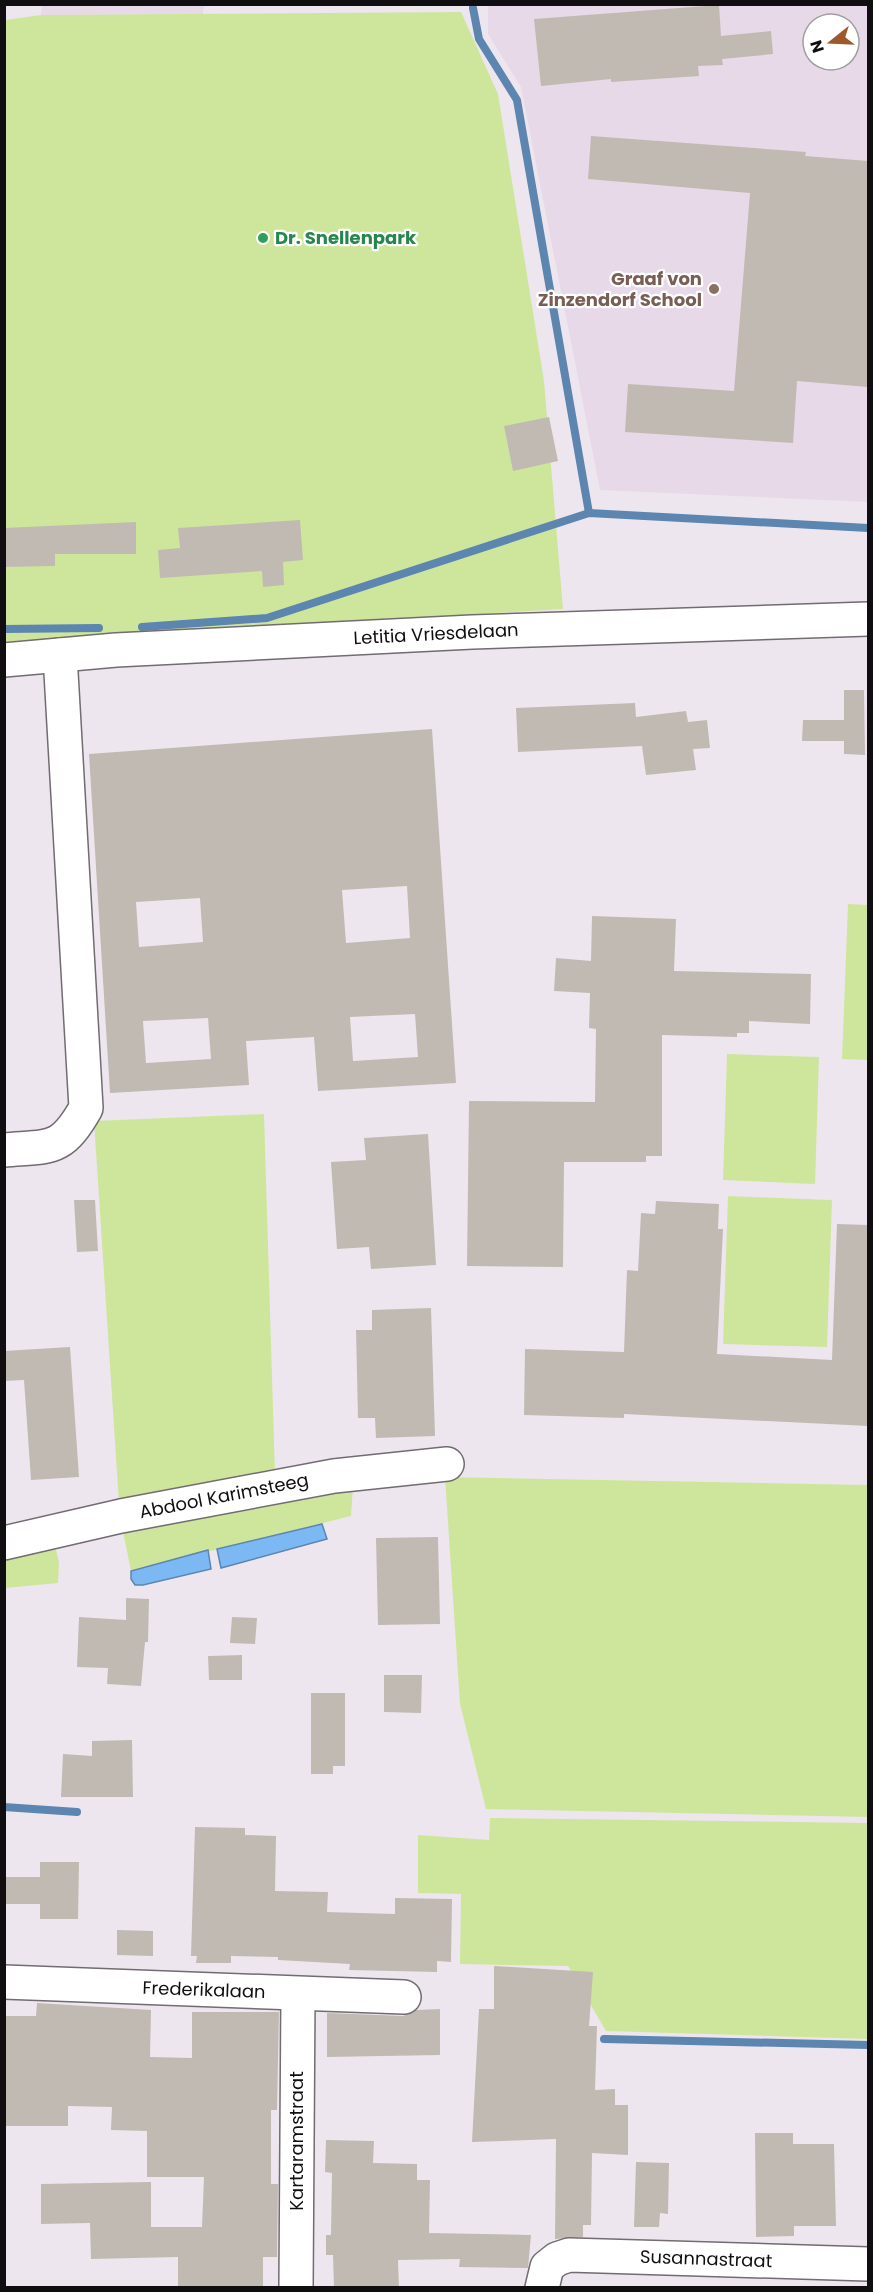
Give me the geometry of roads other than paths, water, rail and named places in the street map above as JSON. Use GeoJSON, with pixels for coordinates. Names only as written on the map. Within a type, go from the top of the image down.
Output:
{"type":"FeatureCollection","features":[{"type":"Feature","properties":{"kind":"street","name":"Letitia Vriesdelaan"},"geometry":{"type":"LineString","coordinates":[[4,660],[116,650],[482,632],[868,619]]}},
{"type":"Feature","properties":{"kind":"street"},"geometry":{"type":"LineString","coordinates":[[4,1150],[54,1146],[72,1132],[86,1108],[60,655]]}},
{"type":"Feature","properties":{"kind":"street","name":"Abdool Karimsteeg"},"geometry":{"type":"LineString","coordinates":[[4,1543],[121,1516],[334,1476],[447,1464]]}},
{"type":"Feature","properties":{"kind":"street","name":"Frederikalaan"},"geometry":{"type":"LineString","coordinates":[[4,1982],[404,1997]]}},
{"type":"Feature","properties":{"kind":"street","name":"Kartaramstraat"},"geometry":{"type":"LineString","coordinates":[[296,2288],[298,1994]]}},
{"type":"Feature","properties":{"kind":"street","name":"Susannastraat"},"geometry":{"type":"LineString","coordinates":[[545,2277],[557,2259],[569,2255],[868,2264]]}},
{"type":"Feature","properties":{"kind":"water"},"geometry":{"type":"Polygon","coordinates":[[[322,1524],[327,1539],[221,1568],[217,1549],[322,1524]]]}},
{"type":"Feature","properties":{"kind":"water"},"geometry":{"type":"Polygon","coordinates":[[[208,1550],[211,1569],[143,1585],[135,1585],[131,1579],[131,1571],[208,1550]]]}},
{"type":"Feature","properties":{"kind":"waterway"},"geometry":{"type":"LineString","coordinates":[[473,8],[479,39],[517,100],[589,513]]}},
{"type":"Feature","properties":{"kind":"waterway"},"geometry":{"type":"LineString","coordinates":[[142,627],[267,618],[589,513],[868,528]]}},
{"type":"Feature","properties":{"kind":"waterway"},"geometry":{"type":"LineString","coordinates":[[4,629],[99,628]]}},
{"type":"Feature","properties":{"kind":"waterway"},"geometry":{"type":"LineString","coordinates":[[4,1807],[77,1812]]}},
{"type":"Feature","properties":{"kind":"waterway"},"geometry":{"type":"LineString","coordinates":[[604,2039],[868,2045]]}},
{"type":"Feature","properties":{"kind":"place","name":"Dr. Snellenpark"},"geometry":{"type":"Point","coordinates":[263,238]}},
{"type":"Feature","properties":{"kind":"place","name":"Graaf von Zinzendorf School"},"geometry":{"type":"Point","coordinates":[714,289]}}]}
